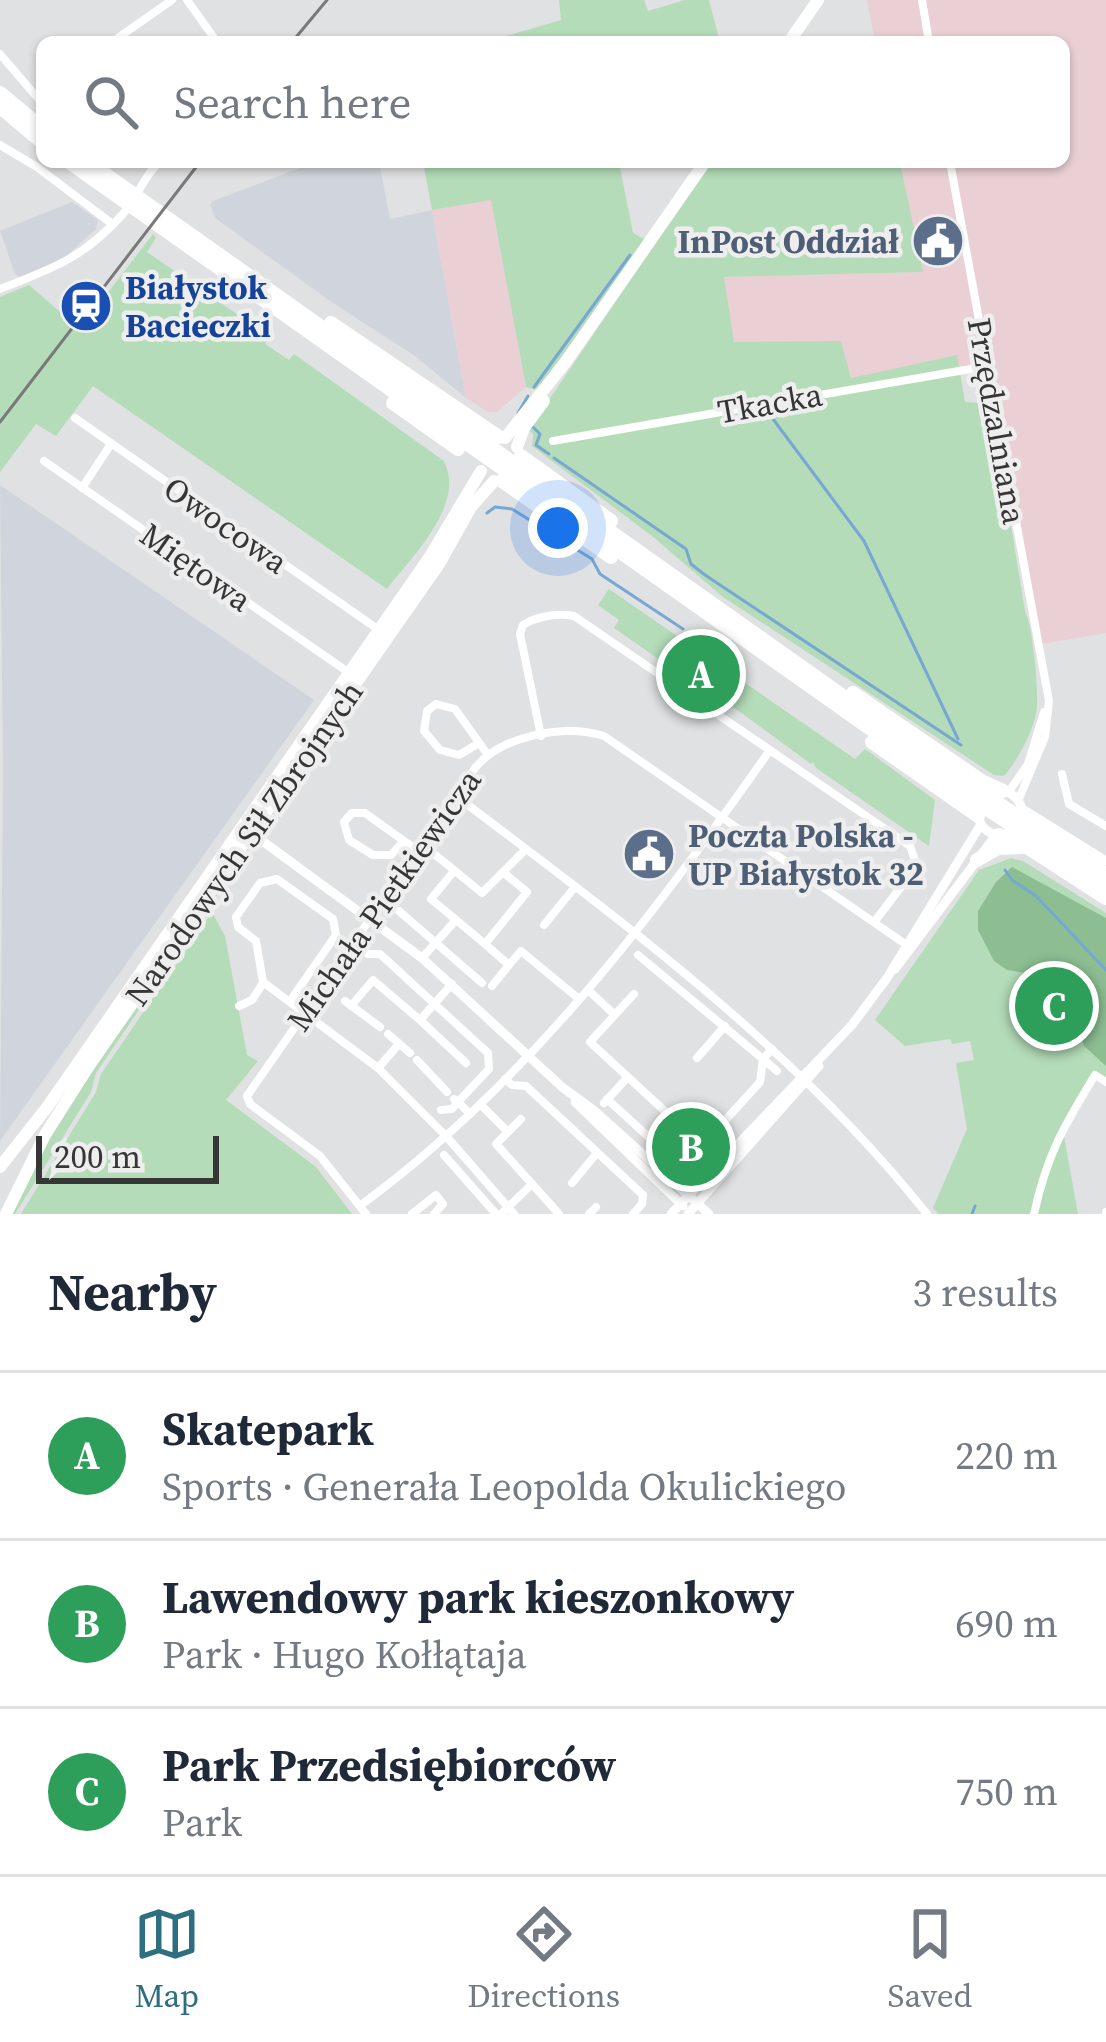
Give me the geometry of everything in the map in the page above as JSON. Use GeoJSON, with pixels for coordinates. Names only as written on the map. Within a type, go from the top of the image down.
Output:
{"type":"FeatureCollection","features":[{"type":"Feature","properties":{"kind":"highway"},"geometry":{"type":"LineString","coordinates":[[0,93],[36,123]]}},
{"type":"Feature","properties":{"kind":"highway"},"geometry":{"type":"LineString","coordinates":[[3,112],[36,137]]}},
{"type":"Feature","properties":{"kind":"highway"},"geometry":{"type":"LineString","coordinates":[[79,168],[182,235],[556,500],[810,687],[1066,855],[1106,887]]}},
{"type":"Feature","properties":{"kind":"highway"},"geometry":{"type":"LineString","coordinates":[[95,168],[123,194]]}},
{"type":"Feature","properties":{"kind":"highway"},"geometry":{"type":"LineString","coordinates":[[270,298],[322,317],[511,445],[656,553],[708,600]]}},
{"type":"Feature","properties":{"kind":"highway"},"geometry":{"type":"LineString","coordinates":[[270,298],[313,346],[479,467]]}},
{"type":"Feature","properties":{"kind":"highway"},"geometry":{"type":"LineString","coordinates":[[498,481],[644,580],[713,618]]}},
{"type":"Feature","properties":{"kind":"highway"},"geometry":{"type":"LineString","coordinates":[[556,500],[708,600],[943,774]]}},
{"type":"Feature","properties":{"kind":"highway"},"geometry":{"type":"LineString","coordinates":[[781,652],[862,698],[983,782],[1006,792]]}},
{"type":"Feature","properties":{"kind":"highway"},"geometry":{"type":"LineString","coordinates":[[810,687],[845,722],[980,820]]}},
{"type":"Feature","properties":{"kind":"highway"},"geometry":{"type":"LineString","coordinates":[[998,835],[1106,898]]}},
{"type":"Feature","properties":{"kind":"highway"},"geometry":{"type":"LineString","coordinates":[[977,860],[1004,846],[1027,848]]}},
{"type":"Feature","properties":{"kind":"highway"},"geometry":{"type":"LineString","coordinates":[[1066,855],[1106,874]]}},
{"type":"Feature","properties":{"kind":"main road"},"geometry":{"type":"LineString","coordinates":[[793,36],[818,0]]}},
{"type":"Feature","properties":{"kind":"main road"},"geometry":{"type":"LineString","coordinates":[[511,445],[701,168]]}},
{"type":"Feature","properties":{"kind":"main road","name":"Narodowych Sił Zbrojnych"},"geometry":{"type":"LineString","coordinates":[[6,1214],[56,1117],[245,829],[274,789],[434,561],[470,507],[498,481],[514,475],[511,445],[480,448],[479,467],[434,561],[349,672],[274,789]]}},
{"type":"Feature","properties":{"kind":"main road"},"geometry":{"type":"LineString","coordinates":[[479,467],[498,481]]}},
{"type":"Feature","properties":{"kind":"main road","name":"Narodowych Sił Zbrojnych"},"geometry":{"type":"LineString","coordinates":[[0,1167],[216,873]]}},
{"type":"Feature","properties":{"kind":"street"},"geometry":{"type":"LineString","coordinates":[[121,36],[172,0]]}},
{"type":"Feature","properties":{"kind":"street"},"geometry":{"type":"LineString","coordinates":[[187,0],[213,36]]}},
{"type":"Feature","properties":{"kind":"street"},"geometry":{"type":"LineString","coordinates":[[922,0],[928,36]]}},
{"type":"Feature","properties":{"kind":"street"},"geometry":{"type":"LineString","coordinates":[[0,54],[36,94]]}},
{"type":"Feature","properties":{"kind":"street"},"geometry":{"type":"LineString","coordinates":[[0,146],[36,165]]}},
{"type":"Feature","properties":{"kind":"street"},"geometry":{"type":"LineString","coordinates":[[40,168],[111,223]]}},
{"type":"Feature","properties":{"kind":"street"},"geometry":{"type":"LineString","coordinates":[[0,289],[81,255],[104,236],[142,188],[146,168]]}},
{"type":"Feature","properties":{"kind":"street","name":"Przędzalniana"},"geometry":{"type":"LineString","coordinates":[[951,168],[1049,709],[1045,737],[1020,804]]}},
{"type":"Feature","properties":{"kind":"street","name":"Tkacka"},"geometry":{"type":"LineString","coordinates":[[554,441],[988,366]]}},
{"type":"Feature","properties":{"kind":"street","name":"Owocowa"},"geometry":{"type":"LineString","coordinates":[[75,418],[379,630]]}},
{"type":"Feature","properties":{"kind":"street"},"geometry":{"type":"LineString","coordinates":[[82,488],[111,444]]}},
{"type":"Feature","properties":{"kind":"street","name":"Miętowa"},"geometry":{"type":"LineString","coordinates":[[44,460],[349,672]]}},
{"type":"Feature","properties":{"kind":"street"},"geometry":{"type":"LineString","coordinates":[[541,736],[520,634],[531,620],[562,614],[586,622],[915,852],[917,866],[874,921]]}},
{"type":"Feature","properties":{"kind":"street","name":"Przędzalniana"},"geometry":{"type":"LineString","coordinates":[[1006,792],[1023,774],[1038,738],[1044,681]]}},
{"type":"Feature","properties":{"kind":"street"},"geometry":{"type":"LineString","coordinates":[[478,743],[459,755],[440,751],[424,731],[427,711],[442,703],[451,706],[488,755]]}},
{"type":"Feature","properties":{"kind":"street","name":"Michała Pietkiewicza"},"geometry":{"type":"LineString","coordinates":[[363,1210],[320,1156],[247,1100],[456,796],[488,755],[510,743],[575,730],[604,736],[909,947]]}},
{"type":"Feature","properties":{"kind":"street"},"geometry":{"type":"LineString","coordinates":[[363,1210],[470,1114],[588,990],[723,818],[770,750]]}},
{"type":"Feature","properties":{"kind":"street"},"geometry":{"type":"LineString","coordinates":[[1062,774],[1069,804],[1106,826]]}},
{"type":"Feature","properties":{"kind":"street"},"geometry":{"type":"LineString","coordinates":[[909,947],[980,820],[982,800],[992,793],[1006,792],[1106,861]]}},
{"type":"Feature","properties":{"kind":"street"},"geometry":{"type":"LineString","coordinates":[[456,796],[772,1049],[876,1152],[927,1214]]}},
{"type":"Feature","properties":{"kind":"street"},"geometry":{"type":"LineString","coordinates":[[671,1214],[689,1207],[825,1057],[977,860],[998,835],[1015,829],[1020,804]]}},
{"type":"Feature","properties":{"kind":"street"},"geometry":{"type":"LineString","coordinates":[[404,841],[391,855],[379,857],[355,845],[343,826],[348,816],[359,812],[420,847],[482,893],[524,852]]}},
{"type":"Feature","properties":{"kind":"street"},"geometry":{"type":"LineString","coordinates":[[980,820],[998,835]]}},
{"type":"Feature","properties":{"kind":"street"},"geometry":{"type":"LineString","coordinates":[[245,829],[422,958],[562,1087],[596,1112],[689,1207],[709,1214]]}},
{"type":"Feature","properties":{"kind":"street"},"geometry":{"type":"LineString","coordinates":[[454,871],[430,898],[509,964]]}},
{"type":"Feature","properties":{"kind":"street"},"geometry":{"type":"LineString","coordinates":[[485,944],[527,892],[503,872]]}},
{"type":"Feature","properties":{"kind":"street"},"geometry":{"type":"LineString","coordinates":[[239,1006],[252,1000],[263,982],[256,941],[238,927],[236,917],[260,883],[277,879],[333,919],[336,935],[290,1001]]}},
{"type":"Feature","properties":{"kind":"street"},"geometry":{"type":"LineString","coordinates":[[544,925],[575,887]]}},
{"type":"Feature","properties":{"kind":"street"},"geometry":{"type":"LineString","coordinates":[[399,911],[487,984],[520,951],[579,999]]}},
{"type":"Feature","properties":{"kind":"street"},"geometry":{"type":"LineString","coordinates":[[422,958],[456,920]]}},
{"type":"Feature","properties":{"kind":"street"},"geometry":{"type":"LineString","coordinates":[[368,954],[380,954],[488,1053],[489,1069],[453,1098],[452,1109],[441,1110]]}},
{"type":"Feature","properties":{"kind":"street"},"geometry":{"type":"LineString","coordinates":[[638,955],[777,1071]]}},
{"type":"Feature","properties":{"kind":"street"},"geometry":{"type":"LineString","coordinates":[[466,1063],[373,980],[348,1004],[414,1057],[470,1114]]}},
{"type":"Feature","properties":{"kind":"street"},"geometry":{"type":"LineString","coordinates":[[263,982],[378,1068],[446,1136],[505,1212]]}},
{"type":"Feature","properties":{"kind":"street"},"geometry":{"type":"LineString","coordinates":[[420,1020],[452,984]]}},
{"type":"Feature","properties":{"kind":"street"},"geometry":{"type":"LineString","coordinates":[[588,990],[614,1016]]}},
{"type":"Feature","properties":{"kind":"street"},"geometry":{"type":"LineString","coordinates":[[697,1003],[705,991]]}},
{"type":"Feature","properties":{"kind":"street"},"geometry":{"type":"LineString","coordinates":[[634,994],[590,1042],[669,1115]]}},
{"type":"Feature","properties":{"kind":"street"},"geometry":{"type":"LineString","coordinates":[[697,1058],[725,1026]]}},
{"type":"Feature","properties":{"kind":"street"},"geometry":{"type":"LineString","coordinates":[[378,1068],[399,1044]]}},
{"type":"Feature","properties":{"kind":"street"},"geometry":{"type":"LineString","coordinates":[[710,1136],[760,1082],[763,1059],[772,1049]]}},
{"type":"Feature","properties":{"kind":"street"},"geometry":{"type":"LineString","coordinates":[[1034,1214],[1052,1148],[1095,1075],[1106,1082]]}},
{"type":"Feature","properties":{"kind":"street"},"geometry":{"type":"LineString","coordinates":[[627,1078],[606,1101],[675,1161]]}},
{"type":"Feature","properties":{"kind":"street"},"geometry":{"type":"LineString","coordinates":[[505,1079],[526,1086],[643,1195],[633,1214]]}},
{"type":"Feature","properties":{"kind":"street"},"geometry":{"type":"LineString","coordinates":[[689,1207],[728,1154],[805,1079]]}},
{"type":"Feature","properties":{"kind":"street"},"geometry":{"type":"LineString","coordinates":[[480,1104],[508,1132]]}},
{"type":"Feature","properties":{"kind":"street"},"geometry":{"type":"LineString","coordinates":[[666,1144],[691,1118],[728,1154]]}},
{"type":"Feature","properties":{"kind":"street"},"geometry":{"type":"LineString","coordinates":[[521,1119],[496,1144],[559,1214]]}},
{"type":"Feature","properties":{"kind":"street"},"geometry":{"type":"LineString","coordinates":[[572,1183],[597,1153]]}},
{"type":"Feature","properties":{"kind":"street"},"geometry":{"type":"LineString","coordinates":[[444,1155],[505,1212]]}},
{"type":"Feature","properties":{"kind":"street"},"geometry":{"type":"LineString","coordinates":[[505,1212],[532,1184]]}},
{"type":"Feature","properties":{"kind":"street"},"geometry":{"type":"LineString","coordinates":[[412,1214],[440,1193],[443,1204],[434,1214]]}},
{"type":"Feature","properties":{"kind":"shaded area"},"geometry":{"type":"Polygon","coordinates":[[[867,0],[1106,0],[1106,633],[1041,644],[992,366],[850,378],[841,341],[734,343],[723,277],[922,272],[901,168],[1070,168],[1070,36],[874,36],[867,0]]]}},
{"type":"Feature","properties":{"kind":"shaded area"},"geometry":{"type":"Polygon","coordinates":[[[300,168],[380,168],[390,219],[432,210],[466,398],[415,356],[215,218],[213,201],[300,168]]]}},
{"type":"Feature","properties":{"kind":"shaded area"},"geometry":{"type":"Polygon","coordinates":[[[491,199],[526,387],[497,412],[488,412],[466,398],[432,210],[491,199]]]}},
{"type":"Feature","properties":{"kind":"shaded area"},"geometry":{"type":"Polygon","coordinates":[[[72,202],[98,220],[96,229],[62,260],[21,279],[0,231],[72,202]]]}},
{"type":"Feature","properties":{"kind":"shaded area"},"geometry":{"type":"Polygon","coordinates":[[[0,485],[314,700],[0,1141],[3,771],[0,485]]]}},
{"type":"Feature","properties":{"kind":"green space"},"geometry":{"type":"Polygon","coordinates":[[[559,0],[644,0],[648,11],[685,0],[709,0],[718,36],[506,36],[561,20],[559,0]]]}},
{"type":"Feature","properties":{"kind":"green space"},"geometry":{"type":"Polygon","coordinates":[[[424,168],[620,168],[633,233],[646,240],[537,390],[526,387],[491,200],[432,210],[424,168]]]}},
{"type":"Feature","properties":{"kind":"green space"},"geometry":{"type":"Polygon","coordinates":[[[707,168],[901,168],[923,272],[724,277],[734,342],[841,341],[851,378],[957,355],[965,402],[986,403],[994,422],[1034,657],[1036,714],[1015,761],[1004,776],[994,775],[723,597],[652,536],[532,446],[529,429],[707,168]]]}},
{"type":"Feature","properties":{"kind":"green space"},"geometry":{"type":"Polygon","coordinates":[[[153,234],[156,238],[147,252],[270,337],[265,344],[289,360],[294,354],[444,461],[449,478],[442,512],[387,589],[93,386],[56,436],[36,424],[0,472],[0,297],[29,285],[80,329],[153,234]]]}},
{"type":"Feature","properties":{"kind":"green space"},"geometry":{"type":"Polygon","coordinates":[[[609,589],[855,759],[865,749],[935,800],[929,846],[614,628],[619,620],[598,605],[609,589]]]}},
{"type":"Feature","properties":{"kind":"green space"},"geometry":{"type":"Polygon","coordinates":[[[249,848],[96,1073],[91,1092],[15,1214],[10,1214],[50,1136],[145,992],[249,848]]]}},
{"type":"Feature","properties":{"kind":"green space"},"geometry":{"type":"Polygon","coordinates":[[[1011,858],[1106,913],[1106,1077],[1097,1072],[1062,1125],[1078,1214],[939,1214],[933,1208],[967,1129],[956,1063],[974,1060],[970,1041],[905,1046],[875,1020],[979,870],[1011,858]]]}},
{"type":"Feature","properties":{"kind":"green space"},"geometry":{"type":"Polygon","coordinates":[[[1012,867],[1106,918],[1106,1066],[1084,1046],[1065,988],[1049,977],[1007,970],[994,961],[978,930],[978,911],[1012,867]]]}},
{"type":"Feature","properties":{"kind":"green space"},"geometry":{"type":"Polygon","coordinates":[[[212,912],[225,936],[247,1055],[258,1061],[226,1100],[316,1167],[352,1214],[21,1214],[96,1092],[101,1074],[212,912]]]}},
{"type":"Feature","properties":{"kind":"waterway"},"geometry":{"type":"LineString","coordinates":[[534,387],[630,255]]}},
{"type":"Feature","properties":{"kind":"waterway"},"geometry":{"type":"LineString","coordinates":[[518,413],[528,396]]}},
{"type":"Feature","properties":{"kind":"waterway"},"geometry":{"type":"LineString","coordinates":[[767,411],[864,541],[958,739]]}},
{"type":"Feature","properties":{"kind":"waterway"},"geometry":{"type":"LineString","coordinates":[[533,427],[540,434],[536,445],[549,454]]}},
{"type":"Feature","properties":{"kind":"waterway"},"geometry":{"type":"LineString","coordinates":[[554,458],[686,549],[691,564],[705,575],[961,745]]}},
{"type":"Feature","properties":{"kind":"waterway"},"geometry":{"type":"LineString","coordinates":[[487,513],[495,507],[512,509],[592,559],[600,574],[683,629]]}},
{"type":"Feature","properties":{"kind":"waterway"},"geometry":{"type":"LineString","coordinates":[[1005,870],[1106,970]]}},
{"type":"Feature","properties":{"kind":"waterway"},"geometry":{"type":"LineString","coordinates":[[972,1214],[975,1206]]}},
{"type":"Feature","properties":{"kind":"railway"},"geometry":{"type":"LineString","coordinates":[[297,36],[327,0]]}},
{"type":"Feature","properties":{"kind":"railway"},"geometry":{"type":"LineString","coordinates":[[0,422],[195,168]]}},
{"type":"Feature","properties":{"kind":"place","name":"InPost Oddział"},"geometry":{"type":"Point","coordinates":[938,241]}},
{"type":"Feature","properties":{"kind":"place","name":"Białystok Bacieczki"},"geometry":{"type":"Point","coordinates":[86,306]}},
{"type":"Feature","properties":{"kind":"place","name":"Skatepark"},"geometry":{"type":"Point","coordinates":[701,674]}},
{"type":"Feature","properties":{"kind":"place","name":"Poczta Polska - UP Białystok 32"},"geometry":{"type":"Point","coordinates":[649,854]}},
{"type":"Feature","properties":{"kind":"place","name":"Park Przedsiębiorców"},"geometry":{"type":"Point","coordinates":[1054,1006]}},
{"type":"Feature","properties":{"kind":"place","name":"Lawendowy park kieszonkowy"},"geometry":{"type":"Point","coordinates":[691,1147]}}]}
